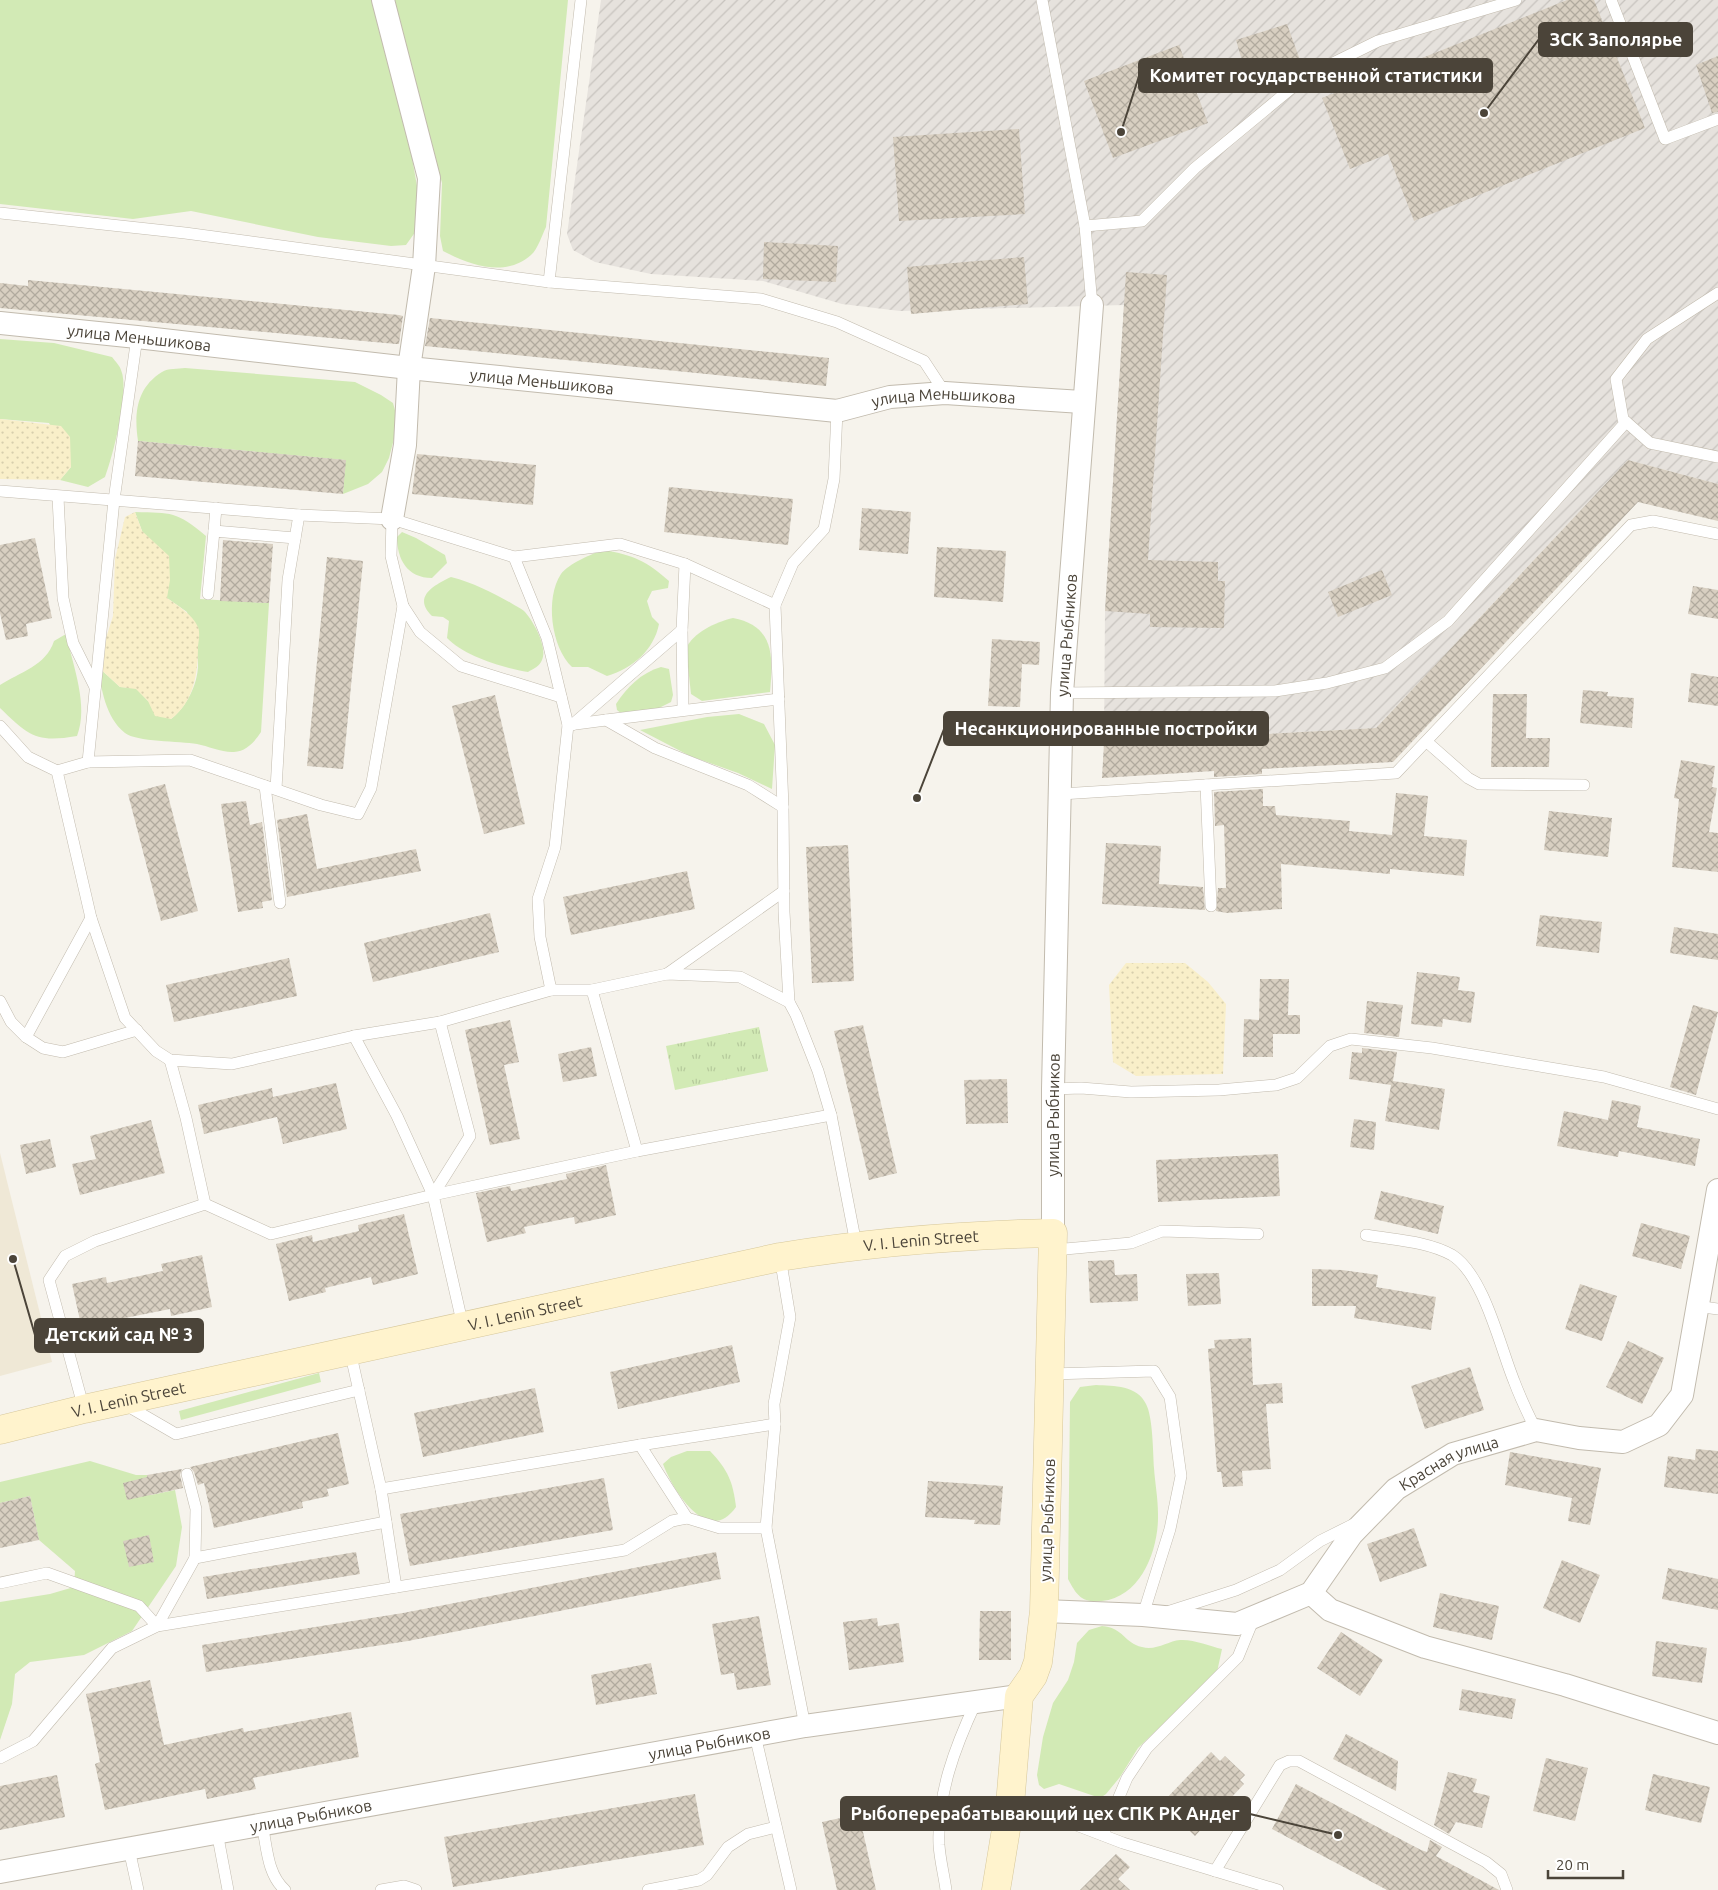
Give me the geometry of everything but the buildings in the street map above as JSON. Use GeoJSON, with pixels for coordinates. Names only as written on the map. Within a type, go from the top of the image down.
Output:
{"type":"FeatureCollection","features":[{"type":"Feature","properties":{"kind":"main road","name":"V. I. Lenin Street"},"geometry":{"type":"LineString","coordinates":[[0,1430],[120,1401],[780,1257],[856,1244],[974,1234],[1054,1242]]}},
{"type":"Feature","properties":{"kind":"main road","name":"улица Рыбников"},"geometry":{"type":"LineString","coordinates":[[1020,1696],[1033,1676],[1038,1662],[1044,1611],[1054,1242]]}},
{"type":"Feature","properties":{"kind":"main road"},"geometry":{"type":"LineString","coordinates":[[996,1890],[1010,1805],[1020,1696]]}},
{"type":"Feature","properties":{"kind":"street"},"geometry":{"type":"LineString","coordinates":[[383,0],[429,178],[424,266],[409,368],[405,445],[392,519]]}},
{"type":"Feature","properties":{"kind":"street","name":"улица Рыбников"},"geometry":{"type":"LineString","coordinates":[[1054,1242],[1053,1090],[1062,693],[1082,402],[1092,305]]}},
{"type":"Feature","properties":{"kind":"street","name":"улица Меньшикова"},"geometry":{"type":"LineString","coordinates":[[0,324],[836,411],[890,397],[945,393],[1082,402]]}},
{"type":"Feature","properties":{"kind":"street","name":"Красная улица"},"geometry":{"type":"LineString","coordinates":[[1311,1593],[1352,1534],[1396,1490],[1453,1454],[1536,1430],[1578,1438],[1623,1442],[1659,1425],[1682,1395],[1707,1307],[1718,1190]]}},
{"type":"Feature","properties":{"kind":"street"},"geometry":{"type":"LineString","coordinates":[[1044,1611],[1149,1615],[1237,1624],[1311,1593],[1330,1610],[1424,1647],[1565,1685],[1718,1733]]}},
{"type":"Feature","properties":{"kind":"street","name":"улица Рыбников"},"geometry":{"type":"LineString","coordinates":[[0,1872],[805,1726],[1020,1696]]}},
{"type":"Feature","properties":{"kind":"lane"},"geometry":{"type":"LineString","coordinates":[[549,282],[581,0]]}},
{"type":"Feature","properties":{"kind":"lane"},"geometry":{"type":"LineString","coordinates":[[1042,0],[1085,226],[1092,305]]}},
{"type":"Feature","properties":{"kind":"lane"},"geometry":{"type":"LineString","coordinates":[[1085,226],[1142,221],[1195,168],[1305,77],[1378,40],[1516,0]]}},
{"type":"Feature","properties":{"kind":"lane"},"geometry":{"type":"LineString","coordinates":[[1612,0],[1665,139],[1718,118]]}},
{"type":"Feature","properties":{"kind":"lane"},"geometry":{"type":"LineString","coordinates":[[0,213],[185,233],[549,282],[760,299],[837,322],[924,361],[945,393]]}},
{"type":"Feature","properties":{"kind":"lane"},"geometry":{"type":"LineString","coordinates":[[1718,293],[1647,340],[1616,379],[1623,419],[1650,442],[1718,456]]}},
{"type":"Feature","properties":{"kind":"lane"},"geometry":{"type":"LineString","coordinates":[[88,762],[114,500],[136,337]]}},
{"type":"Feature","properties":{"kind":"lane"},"geometry":{"type":"LineString","coordinates":[[836,411],[834,479],[824,530],[792,563],[775,605],[789,1002],[818,1071],[831,1116],[856,1244]]}},
{"type":"Feature","properties":{"kind":"lane"},"geometry":{"type":"LineString","coordinates":[[1062,693],[1275,691],[1327,683],[1384,668],[1448,621],[1626,422]]}},
{"type":"Feature","properties":{"kind":"lane"},"geometry":{"type":"LineString","coordinates":[[0,491],[299,515],[392,519],[514,557],[620,544],[685,564],[775,605]]}},
{"type":"Feature","properties":{"kind":"lane"},"geometry":{"type":"LineString","coordinates":[[58,497],[62,598],[72,643],[95,687]]}},
{"type":"Feature","properties":{"kind":"lane"},"geometry":{"type":"LineString","coordinates":[[208,594],[216,508]]}},
{"type":"Feature","properties":{"kind":"lane"},"geometry":{"type":"LineString","coordinates":[[280,903],[270,788],[288,580],[299,515]]}},
{"type":"Feature","properties":{"kind":"lane"},"geometry":{"type":"LineString","coordinates":[[392,519],[391,556],[404,606],[420,632],[461,666],[561,697]]}},
{"type":"Feature","properties":{"kind":"lane"},"geometry":{"type":"LineString","coordinates":[[1061,794],[1396,773],[1606,549],[1631,525],[1653,521],[1718,534]]}},
{"type":"Feature","properties":{"kind":"lane"},"geometry":{"type":"LineString","coordinates":[[214,532],[295,538]]}},
{"type":"Feature","properties":{"kind":"lane"},"geometry":{"type":"LineString","coordinates":[[514,557],[547,638],[561,697],[570,725],[555,847],[538,899],[540,937],[551,990]]}},
{"type":"Feature","properties":{"kind":"lane"},"geometry":{"type":"LineString","coordinates":[[684,710],[682,630],[685,564]]}},
{"type":"Feature","properties":{"kind":"lane"},"geometry":{"type":"LineString","coordinates":[[0,726],[28,758],[57,771],[88,762],[190,760],[321,805],[358,814],[371,788],[404,606]]}},
{"type":"Feature","properties":{"kind":"lane"},"geometry":{"type":"LineString","coordinates":[[570,725],[682,630]]}},
{"type":"Feature","properties":{"kind":"lane"},"geometry":{"type":"LineString","coordinates":[[570,725],[779,699]]}},
{"type":"Feature","properties":{"kind":"lane"},"geometry":{"type":"LineString","coordinates":[[606,720],[655,748],[748,785],[783,808]]}},
{"type":"Feature","properties":{"kind":"lane"},"geometry":{"type":"LineString","coordinates":[[1427,742],[1468,778],[1479,784],[1584,785]]}},
{"type":"Feature","properties":{"kind":"lane"},"geometry":{"type":"LineString","coordinates":[[57,771],[91,918],[125,1018],[156,1051],[170,1060],[232,1064],[354,1036],[440,1022],[551,990],[592,990],[667,974],[740,977],[789,1002]]}},
{"type":"Feature","properties":{"kind":"lane"},"geometry":{"type":"LineString","coordinates":[[1206,785],[1211,906]]}},
{"type":"Feature","properties":{"kind":"lane"},"geometry":{"type":"LineString","coordinates":[[667,974],[784,891]]}},
{"type":"Feature","properties":{"kind":"lane"},"geometry":{"type":"LineString","coordinates":[[26,1037],[91,918]]}},
{"type":"Feature","properties":{"kind":"lane"},"geometry":{"type":"LineString","coordinates":[[592,990],[637,1151]]}},
{"type":"Feature","properties":{"kind":"lane"},"geometry":{"type":"LineString","coordinates":[[0,1001],[11,1022],[26,1037],[43,1048],[62,1052],[137,1030]]}},
{"type":"Feature","properties":{"kind":"lane"},"geometry":{"type":"LineString","coordinates":[[433,1195],[470,1136],[440,1022]]}},
{"type":"Feature","properties":{"kind":"lane"},"geometry":{"type":"LineString","coordinates":[[354,1036],[397,1116],[433,1195],[463,1326]]}},
{"type":"Feature","properties":{"kind":"lane"},"geometry":{"type":"LineString","coordinates":[[1053,1090],[1081,1088],[1131,1092],[1219,1090],[1276,1085],[1297,1078],[1330,1046],[1351,1039],[1432,1048],[1604,1077],[1718,1109]]}},
{"type":"Feature","properties":{"kind":"lane"},"geometry":{"type":"LineString","coordinates":[[170,1060],[186,1118],[205,1204]]}},
{"type":"Feature","properties":{"kind":"lane"},"geometry":{"type":"LineString","coordinates":[[84,1409],[49,1280],[65,1256],[95,1241],[205,1204],[271,1234],[433,1195],[637,1151],[831,1116]]}},
{"type":"Feature","properties":{"kind":"lane"},"geometry":{"type":"LineString","coordinates":[[1054,1242],[1131,1243],[1162,1231],[1258,1234]]}},
{"type":"Feature","properties":{"kind":"lane"},"geometry":{"type":"LineString","coordinates":[[1366,1235],[1436,1248],[1454,1256],[1471,1274],[1495,1326],[1513,1380],[1536,1430]]}},
{"type":"Feature","properties":{"kind":"lane"},"geometry":{"type":"LineString","coordinates":[[780,1257],[790,1317],[774,1404],[775,1424],[766,1528],[805,1726]]}},
{"type":"Feature","properties":{"kind":"lane"},"geometry":{"type":"LineString","coordinates":[[350,1351],[381,1489],[396,1587]]}},
{"type":"Feature","properties":{"kind":"lane"},"geometry":{"type":"LineString","coordinates":[[1050,1374],[1154,1371],[1170,1397],[1181,1476],[1149,1615],[1236,1590],[1280,1570],[1320,1541],[1370,1516]]}},
{"type":"Feature","properties":{"kind":"lane"},"geometry":{"type":"LineString","coordinates":[[120,1401],[176,1434],[359,1390]]}},
{"type":"Feature","properties":{"kind":"lane"},"geometry":{"type":"LineString","coordinates":[[381,1489],[775,1424]]}},
{"type":"Feature","properties":{"kind":"lane"},"geometry":{"type":"LineString","coordinates":[[640,1445],[687,1518]]}},
{"type":"Feature","properties":{"kind":"lane"},"geometry":{"type":"LineString","coordinates":[[157,1626],[195,1558],[196,1509],[187,1474]]}},
{"type":"Feature","properties":{"kind":"lane"},"geometry":{"type":"LineString","coordinates":[[0,1758],[33,1741],[112,1648],[157,1626],[625,1550],[672,1521],[687,1518],[720,1528],[766,1528]]}},
{"type":"Feature","properties":{"kind":"lane"},"geometry":{"type":"LineString","coordinates":[[195,1558],[386,1522]]}},
{"type":"Feature","properties":{"kind":"lane"},"geometry":{"type":"LineString","coordinates":[[0,1583],[47,1573],[138,1606],[157,1626]]}},
{"type":"Feature","properties":{"kind":"lane"},"geometry":{"type":"LineString","coordinates":[[1103,1835],[1127,1778],[1147,1748],[1238,1657],[1255,1616]]}},
{"type":"Feature","properties":{"kind":"lane"},"geometry":{"type":"LineString","coordinates":[[946,1890],[939,1844],[945,1780],[960,1738],[976,1702]]}},
{"type":"Feature","properties":{"kind":"lane"},"geometry":{"type":"LineString","coordinates":[[755,1735],[791,1890]]}},
{"type":"Feature","properties":{"kind":"lane"},"geometry":{"type":"LineString","coordinates":[[1215,1871],[1280,1765],[1289,1761],[1299,1761],[1486,1862],[1501,1874],[1507,1890]]}},
{"type":"Feature","properties":{"kind":"lane"},"geometry":{"type":"LineString","coordinates":[[1010,1805],[1037,1810],[1103,1835],[1278,1890]]}},
{"type":"Feature","properties":{"kind":"lane"},"geometry":{"type":"LineString","coordinates":[[262,1824],[272,1873],[276,1882],[285,1890]]}},
{"type":"Feature","properties":{"kind":"lane"},"geometry":{"type":"LineString","coordinates":[[648,1890],[699,1880],[707,1875],[728,1847],[748,1834],[776,1827]]}},
{"type":"Feature","properties":{"kind":"lane"},"geometry":{"type":"LineString","coordinates":[[217,1832],[228,1890]]}},
{"type":"Feature","properties":{"kind":"lane"},"geometry":{"type":"LineString","coordinates":[[129,1849],[138,1890]]}},
{"type":"Feature","properties":{"kind":"lane"},"geometry":{"type":"LineString","coordinates":[[381,1890],[404,1886],[416,1890]]}},
{"type":"Feature","properties":{"kind":"shaded area"},"geometry":{"type":"Polygon","coordinates":[[[601,0],[1718,0],[1718,484],[1628,460],[1376,728],[1104,743],[1105,611],[1124,305],[900,311],[842,304],[763,281],[651,274],[595,262],[573,250],[567,234],[601,0]]]}},
{"type":"Feature","properties":{"kind":"shaded area"},"geometry":{"type":"Polygon","coordinates":[[[0,1153],[52,1362],[0,1376],[0,1153]]]}},
{"type":"Feature","properties":{"kind":"green space"},"geometry":{"type":"Polygon","coordinates":[[[0,0],[376,0],[408,135],[417,186],[418,218],[416,231],[406,245],[391,246],[318,237],[191,211],[133,219],[0,204],[0,0]]]}},
{"type":"Feature","properties":{"kind":"green space"},"geometry":{"type":"Polygon","coordinates":[[[392,0],[568,0],[546,227],[538,246],[531,255],[521,262],[499,268],[487,267],[464,261],[443,251],[440,236],[442,183],[392,0]]]}},
{"type":"Feature","properties":{"kind":"green space"},"geometry":{"type":"Polygon","coordinates":[[[0,339],[54,343],[112,357],[120,368],[123,379],[123,392],[116,439],[105,477],[88,487],[60,480],[71,467],[49,423],[0,419],[0,339]]]}},
{"type":"Feature","properties":{"kind":"green space"},"geometry":{"type":"Polygon","coordinates":[[[185,368],[355,382],[393,403],[396,414],[396,431],[389,458],[382,472],[368,484],[343,494],[345,460],[138,441],[137,412],[142,394],[147,386],[153,378],[164,371],[185,368]]]}},
{"type":"Feature","properties":{"kind":"green space"},"geometry":{"type":"Polygon","coordinates":[[[135,512],[173,515],[187,522],[206,536],[200,599],[269,603],[261,732],[243,750],[230,752],[197,744],[148,740],[131,736],[118,726],[109,711],[105,702],[97,666],[120,687],[136,688],[148,701],[171,719],[182,709],[190,695],[196,680],[198,665],[197,652],[187,612],[167,598],[135,512]]]}},
{"type":"Feature","properties":{"kind":"green space"},"geometry":{"type":"Polygon","coordinates":[[[402,532],[445,555],[447,563],[432,578],[416,575],[401,560],[397,537],[402,532]]]}},
{"type":"Feature","properties":{"kind":"green space"},"geometry":{"type":"Polygon","coordinates":[[[604,550],[639,560],[654,568],[669,581],[668,588],[652,591],[647,601],[652,617],[659,624],[647,650],[625,669],[607,676],[588,667],[572,667],[559,647],[555,635],[552,609],[556,584],[564,570],[587,556],[604,550]]]}},
{"type":"Feature","properties":{"kind":"green space"},"geometry":{"type":"Polygon","coordinates":[[[451,577],[482,588],[524,611],[535,627],[541,641],[543,655],[540,664],[528,672],[508,668],[474,656],[447,638],[449,621],[443,617],[432,616],[424,603],[425,597],[432,588],[451,577]]]}},
{"type":"Feature","properties":{"kind":"green space"},"geometry":{"type":"Polygon","coordinates":[[[733,618],[747,622],[757,628],[764,636],[771,655],[770,692],[702,701],[691,694],[686,649],[693,638],[705,629],[733,618]]]}},
{"type":"Feature","properties":{"kind":"green space"},"geometry":{"type":"Polygon","coordinates":[[[66,634],[79,686],[81,699],[80,724],[77,736],[52,739],[42,738],[26,731],[0,708],[0,685],[39,662],[50,650],[54,641],[66,634]]]}},
{"type":"Feature","properties":{"kind":"green space"},"geometry":{"type":"Polygon","coordinates":[[[661,667],[669,669],[673,695],[671,702],[655,710],[622,714],[617,710],[616,704],[630,686],[647,673],[661,667]]]}},
{"type":"Feature","properties":{"kind":"green space"},"geometry":{"type":"Polygon","coordinates":[[[739,714],[764,724],[775,745],[772,789],[738,773],[690,756],[640,730],[707,717],[739,714]]]}},
{"type":"Feature","properties":{"kind":"green space"},"geometry":{"type":"Polygon","coordinates":[[[759,1027],[768,1071],[675,1090],[666,1046],[759,1027]]]}},
{"type":"Feature","properties":{"kind":"green space"},"geometry":{"type":"Polygon","coordinates":[[[319,1373],[321,1382],[181,1420],[179,1411],[319,1373]]]}},
{"type":"Feature","properties":{"kind":"green space"},"geometry":{"type":"Polygon","coordinates":[[[1096,1385],[1117,1386],[1131,1390],[1137,1393],[1146,1404],[1151,1426],[1158,1502],[1158,1527],[1151,1555],[1138,1581],[1116,1598],[1090,1601],[1077,1594],[1068,1579],[1070,1402],[1080,1387],[1096,1385]]]}},
{"type":"Feature","properties":{"kind":"green space"},"geometry":{"type":"Polygon","coordinates":[[[687,1451],[710,1451],[729,1477],[736,1507],[725,1518],[714,1521],[703,1518],[693,1511],[675,1488],[663,1464],[671,1457],[687,1451]]]}},
{"type":"Feature","properties":{"kind":"green space"},"geometry":{"type":"Polygon","coordinates":[[[90,1461],[136,1475],[147,1475],[151,1495],[175,1490],[182,1527],[176,1566],[132,1631],[84,1655],[30,1662],[15,1674],[12,1704],[0,1740],[0,1602],[50,1594],[74,1587],[75,1571],[39,1540],[30,1496],[0,1503],[0,1482],[90,1461]]]}},
{"type":"Feature","properties":{"kind":"green space"},"geometry":{"type":"Polygon","coordinates":[[[1102,1626],[1120,1632],[1136,1645],[1147,1648],[1185,1640],[1222,1649],[1217,1672],[1138,1748],[1120,1777],[1106,1794],[1100,1798],[1059,1784],[1044,1789],[1039,1785],[1037,1775],[1043,1737],[1053,1703],[1068,1680],[1074,1662],[1077,1643],[1089,1630],[1102,1626]]]}},
{"type":"Feature","properties":{"kind":"sand"},"geometry":{"type":"Polygon","coordinates":[[[0,419],[61,426],[70,437],[71,467],[60,480],[0,479],[0,419]]]}},
{"type":"Feature","properties":{"kind":"sand"},"geometry":{"type":"Polygon","coordinates":[[[135,512],[142,531],[169,556],[170,580],[167,598],[188,614],[199,629],[196,676],[190,696],[179,712],[171,719],[155,716],[148,701],[136,689],[120,687],[97,666],[113,616],[115,559],[125,517],[135,512]]]}},
{"type":"Feature","properties":{"kind":"sand"},"geometry":{"type":"Polygon","coordinates":[[[1126,963],[1185,963],[1208,982],[1226,1004],[1223,1074],[1136,1076],[1113,1062],[1109,985],[1126,963]]]}},
{"type":"Feature","properties":{"kind":"place","name":"ЗСК Заполярье"},"geometry":{"type":"Point","coordinates":[1484,113]}},
{"type":"Feature","properties":{"kind":"place","name":"Комитет государственной статистики"},"geometry":{"type":"Point","coordinates":[1121,132]}},
{"type":"Feature","properties":{"kind":"place","name":"Несанкционированные постройки"},"geometry":{"type":"Point","coordinates":[917,798]}},
{"type":"Feature","properties":{"kind":"place","name":"Детский сад № 3"},"geometry":{"type":"Point","coordinates":[13,1259]}},
{"type":"Feature","properties":{"kind":"place","name":"Рыбоперерабатывающий цех СПК РК Андег"},"geometry":{"type":"Point","coordinates":[1338,1835]}}]}
